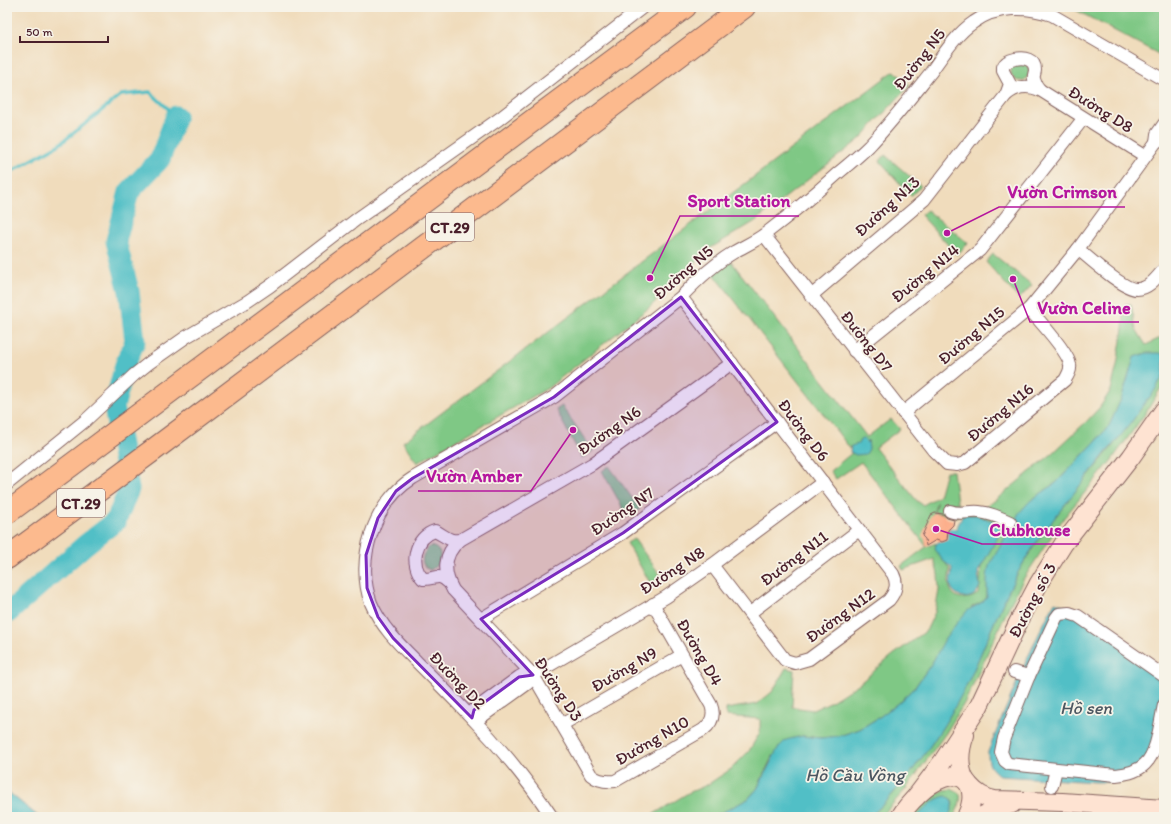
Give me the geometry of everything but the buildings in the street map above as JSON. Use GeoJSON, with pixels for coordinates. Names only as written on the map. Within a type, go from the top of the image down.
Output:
{"type":"FeatureCollection","features":[{"type":"Feature","properties":{"kind":"highway","name":"CT.29"},"geometry":{"type":"LineString","coordinates":[[7,513],[685,7]]}},
{"type":"Feature","properties":{"kind":"highway","name":"CT.29"},"geometry":{"type":"LineString","coordinates":[[7,558],[744,7]]}},
{"type":"Feature","properties":{"kind":"street"},"geometry":{"type":"LineString","coordinates":[[7,484],[86,420],[134,375],[173,345],[248,301],[358,219],[499,119],[643,7]]}},
{"type":"Feature","properties":{"kind":"street","name":"Đường N5"},"geometry":{"type":"LineString","coordinates":[[366,555],[378,518],[396,491],[406,482],[554,397],[681,297],[716,264],[735,251],[764,236],[817,192],[868,146],[894,119],[959,35],[974,21],[991,13],[1010,9],[1028,9],[1045,12],[1073,26],[1164,80]]}},
{"type":"Feature","properties":{"kind":"street"},"geometry":{"type":"LineString","coordinates":[[1006,95],[1010,84],[1004,74],[1003,67],[1007,62],[1018,59],[1028,60],[1033,63],[1035,69],[1034,82],[1040,90]]}},
{"type":"Feature","properties":{"kind":"street","name":"Đường N13"},"geometry":{"type":"LineString","coordinates":[[811,296],[924,200],[1006,95],[1013,90],[1022,87],[1030,87],[1040,90]]}},
{"type":"Feature","properties":{"kind":"street","name":"Đường D8"},"geometry":{"type":"LineString","coordinates":[[1040,90],[1083,119],[1145,156]]}},
{"type":"Feature","properties":{"kind":"street","name":"Đường N14"},"geometry":{"type":"LineString","coordinates":[[854,351],[980,250],[1083,119]]}},
{"type":"Feature","properties":{"kind":"street","name":"Đường N15"},"geometry":{"type":"LineString","coordinates":[[903,413],[1029,308],[1078,249],[1145,156],[1161,142],[1157,134],[1164,124]]}},
{"type":"Feature","properties":{"kind":"street","name":"Đường D7"},"geometry":{"type":"LineString","coordinates":[[764,236],[903,413],[933,450],[947,464]]}},
{"type":"Feature","properties":{"kind":"street"},"geometry":{"type":"LineString","coordinates":[[1078,249],[1126,287],[1137,290],[1146,287],[1154,281],[1164,269]]}},
{"type":"Feature","properties":{"kind":"street","name":"Đường D6"},"geometry":{"type":"LineString","coordinates":[[681,297],[893,574],[896,584]]}},
{"type":"Feature","properties":{"kind":"street","name":"Đường N16"},"geometry":{"type":"LineString","coordinates":[[947,464],[957,465],[965,463],[1065,380],[1069,374],[1070,365],[1066,355],[1029,308]]}},
{"type":"Feature","properties":{"kind":"street","name":"Đường N6"},"geometry":{"type":"LineString","coordinates":[[448,582],[446,568],[448,556],[452,548],[460,540],[592,464],[732,363]]}},
{"type":"Feature","properties":{"kind":"street","name":"Đường số 3"},"geometry":{"type":"LineString","coordinates":[[905,810],[943,761],[979,706],[1017,625],[1039,583],[1064,543],[1131,457],[1164,410]]}},
{"type":"Feature","properties":{"kind":"street","name":"Đường N7"},"geometry":{"type":"LineString","coordinates":[[481,619],[623,533],[777,422]]}},
{"type":"Feature","properties":{"kind":"street","name":"Đường N8"},"geometry":{"type":"LineString","coordinates":[[472,718],[474,710],[519,676],[526,673],[532,674],[666,597],[712,565],[822,482]]}},
{"type":"Feature","properties":{"kind":"street"},"geometry":{"type":"LineString","coordinates":[[950,511],[955,513],[988,513],[1010,522]]}},
{"type":"Feature","properties":{"kind":"street","name":"Đường N11"},"geometry":{"type":"LineString","coordinates":[[750,613],[859,530]]}},
{"type":"Feature","properties":{"kind":"street"},"geometry":{"type":"LineString","coordinates":[[448,582],[438,576],[429,580],[423,579],[417,574],[415,567],[418,550],[421,540],[427,534],[435,531],[448,539],[454,541],[460,540]]}},
{"type":"Feature","properties":{"kind":"street","name":"Đường D2"},"geometry":{"type":"LineString","coordinates":[[366,555],[365,571],[367,588],[378,617],[401,646],[472,718],[506,756],[552,817]]}},
{"type":"Feature","properties":{"kind":"street"},"geometry":{"type":"LineString","coordinates":[[712,565],[750,613]]}},
{"type":"Feature","properties":{"kind":"street","name":"Đường D3"},"geometry":{"type":"LineString","coordinates":[[448,582],[460,599],[481,619],[532,674],[563,724],[591,775],[597,780],[604,781]]}},
{"type":"Feature","properties":{"kind":"street","name":"Đường N12"},"geometry":{"type":"LineString","coordinates":[[750,613],[785,660],[795,664],[809,659],[890,600],[895,593],[896,584]]}},
{"type":"Feature","properties":{"kind":"street","name":"Đường D4"},"geometry":{"type":"LineString","coordinates":[[653,604],[711,705],[713,711],[712,718]]}},
{"type":"Feature","properties":{"kind":"street"},"geometry":{"type":"LineString","coordinates":[[1164,676],[1078,616],[1068,613],[1059,614],[1029,676],[1004,738],[1001,752],[1004,761],[1009,764],[1116,776],[1130,773],[1146,764],[1155,747],[1164,704]]}},
{"type":"Feature","properties":{"kind":"street","name":"Đường N9"},"geometry":{"type":"LineString","coordinates":[[563,724],[682,655]]}},
{"type":"Feature","properties":{"kind":"street"},"geometry":{"type":"LineString","coordinates":[[1014,672],[1029,676]]}},
{"type":"Feature","properties":{"kind":"street"},"geometry":{"type":"LineString","coordinates":[[966,817],[972,802],[972,793],[960,766],[961,747],[964,736],[979,706]]}},
{"type":"Feature","properties":{"kind":"street","name":"Đường N10"},"geometry":{"type":"LineString","coordinates":[[604,781],[615,781],[703,730],[709,725],[712,718]]}},
{"type":"Feature","properties":{"kind":"street"},"geometry":{"type":"LineString","coordinates":[[1052,786],[1056,769]]}},
{"type":"Feature","properties":{"kind":"street"},"geometry":{"type":"LineString","coordinates":[[905,810],[931,785],[942,779],[957,776],[987,799],[1158,808]]}},
{"type":"Feature","properties":{"kind":"street"},"geometry":{"type":"LineString","coordinates":[[980,817],[998,808],[1023,802]]}},
{"type":"Feature","properties":{"kind":"highlighted area"},"geometry":{"type":"Polygon","coordinates":[[[681,297],[777,422],[623,533],[481,619],[533,675],[519,677],[474,710],[472,718],[393,638],[378,617],[367,588],[366,555],[378,518],[396,491],[413,478],[554,397],[681,297]]]}},
{"type":"Feature","properties":{"kind":"green space"},"geometry":{"type":"Polygon","coordinates":[[[1070,7],[1164,7],[1164,57],[1070,7]]]}},
{"type":"Feature","properties":{"kind":"green space"},"geometry":{"type":"Polygon","coordinates":[[[1020,63],[1026,66],[1029,72],[1026,78],[1020,81],[1014,78],[1011,72],[1014,66],[1020,63]]]}},
{"type":"Feature","properties":{"kind":"green space"},"geometry":{"type":"Polygon","coordinates":[[[894,71],[910,85],[860,139],[754,222],[709,249],[650,307],[548,388],[417,463],[403,442],[894,71]]]}},
{"type":"Feature","properties":{"kind":"green space"},"geometry":{"type":"Polygon","coordinates":[[[885,155],[921,186],[911,196],[880,161],[885,155]]]}},
{"type":"Feature","properties":{"kind":"green space"},"geometry":{"type":"Polygon","coordinates":[[[927,210],[968,243],[957,255],[921,215],[927,210]]]}},
{"type":"Feature","properties":{"kind":"green space"},"geometry":{"type":"Polygon","coordinates":[[[993,254],[1032,285],[1019,299],[986,262],[993,254]]]}},
{"type":"Feature","properties":{"kind":"green space"},"geometry":{"type":"Polygon","coordinates":[[[727,256],[867,437],[891,419],[900,429],[875,448],[917,501],[923,505],[939,496],[946,471],[953,471],[957,502],[963,510],[979,509],[993,502],[1053,453],[1087,421],[1100,407],[1111,390],[1117,365],[1125,304],[1131,304],[1136,329],[1146,345],[1164,336],[1164,360],[1131,368],[1123,397],[1109,426],[1056,483],[1030,501],[988,571],[987,597],[984,601],[972,607],[962,617],[915,687],[898,703],[860,729],[839,736],[821,738],[802,736],[772,757],[757,789],[748,799],[733,808],[713,817],[649,817],[688,793],[707,785],[731,769],[749,751],[760,732],[760,719],[726,716],[726,709],[757,704],[772,692],[786,668],[794,670],[792,707],[813,710],[832,701],[860,683],[893,655],[926,631],[935,612],[939,590],[938,574],[934,559],[903,570],[901,566],[926,547],[936,543],[938,554],[950,569],[950,589],[956,596],[961,598],[970,598],[979,593],[981,567],[1002,524],[971,514],[956,517],[934,512],[937,502],[930,521],[933,523],[924,530],[926,546],[861,462],[836,479],[830,471],[853,452],[710,269],[727,256]]]}},
{"type":"Feature","properties":{"kind":"green space"},"geometry":{"type":"Polygon","coordinates":[[[1164,370],[1164,383],[1145,414],[1111,461],[1063,519],[1024,578],[965,702],[946,733],[905,790],[881,817],[870,817],[899,787],[939,734],[970,678],[996,618],[1025,560],[1063,506],[1105,456],[1141,409],[1164,370]]]}},
{"type":"Feature","properties":{"kind":"green space"},"geometry":{"type":"Polygon","coordinates":[[[562,406],[593,451],[582,458],[556,410],[562,406]]]}},
{"type":"Feature","properties":{"kind":"green space"},"geometry":{"type":"Polygon","coordinates":[[[609,466],[640,509],[628,517],[602,471],[609,466]]]}},
{"type":"Feature","properties":{"kind":"green space"},"geometry":{"type":"Polygon","coordinates":[[[634,539],[664,580],[653,588],[627,543],[634,539]]]}},
{"type":"Feature","properties":{"kind":"green space"},"geometry":{"type":"Polygon","coordinates":[[[430,546],[438,550],[440,557],[437,565],[430,570],[426,568],[422,559],[423,555],[430,546]]]}},
{"type":"Feature","properties":{"kind":"green space"},"geometry":{"type":"Polygon","coordinates":[[[952,789],[959,793],[960,797],[959,805],[954,817],[948,817],[953,804],[951,799],[940,798],[930,804],[917,817],[912,817],[929,798],[940,792],[952,789]]]}},
{"type":"Feature","properties":{"kind":"water","name":"Hồ Cầu Vồng"},"geometry":{"type":"Polygon","coordinates":[[[1147,353],[1160,353],[1164,355],[1164,375],[1150,398],[1147,399],[1127,428],[1034,546],[1017,574],[970,678],[939,734],[913,770],[885,803],[870,817],[713,817],[748,799],[757,789],[778,748],[786,740],[802,736],[821,738],[839,736],[860,729],[881,716],[915,687],[956,624],[967,611],[984,601],[987,597],[987,577],[989,566],[1019,513],[1030,501],[1056,483],[1109,426],[1122,397],[1134,357],[1147,353]]]}},
{"type":"Feature","properties":{"kind":"water"},"geometry":{"type":"Polygon","coordinates":[[[864,438],[867,443],[868,440],[869,449],[866,454],[856,455],[850,452],[851,446],[858,444],[860,440],[864,438]]]}},
{"type":"Feature","properties":{"kind":"water"},"geometry":{"type":"Polygon","coordinates":[[[963,515],[976,515],[998,523],[1000,527],[999,535],[978,572],[980,586],[976,593],[971,597],[961,596],[953,590],[950,582],[952,568],[942,560],[935,549],[936,544],[948,535],[948,528],[956,529],[963,515]]]}},
{"type":"Feature","properties":{"kind":"water","name":"Hồ sen"},"geometry":{"type":"Polygon","coordinates":[[[1055,602],[1073,609],[1164,671],[1164,727],[1148,767],[1122,782],[1096,782],[1000,776],[994,771],[989,763],[988,752],[1028,657],[1055,602]]]}},
{"type":"Feature","properties":{"kind":"water"},"geometry":{"type":"Polygon","coordinates":[[[7,791],[39,817],[7,817],[7,791]]]}},
{"type":"Feature","properties":{"kind":"water"},"geometry":{"type":"Polygon","coordinates":[[[946,796],[952,803],[952,808],[948,817],[917,817],[934,801],[946,796]]]}},
{"type":"Feature","properties":{"kind":"waterway"},"geometry":{"type":"LineString","coordinates":[[7,174],[60,144],[121,95],[150,92],[176,116]]}},
{"type":"Feature","properties":{"kind":"waterway"},"geometry":{"type":"LineString","coordinates":[[7,614],[85,545],[116,521],[129,489],[114,407],[125,365],[135,341],[129,291],[116,241],[129,192],[160,159],[176,116]]}},
{"type":"Feature","properties":{"kind":"place","name":"Vườn Crimson"},"geometry":{"type":"Point","coordinates":[947,233]}},
{"type":"Feature","properties":{"kind":"place","name":"Sport Station"},"geometry":{"type":"Point","coordinates":[650,278]}},
{"type":"Feature","properties":{"kind":"place","name":"Vườn Celine"},"geometry":{"type":"Point","coordinates":[1013,279]}},
{"type":"Feature","properties":{"kind":"place","name":"Vườn Amber"},"geometry":{"type":"Point","coordinates":[573,430]}},
{"type":"Feature","properties":{"kind":"place","name":"Clubhouse"},"geometry":{"type":"Point","coordinates":[936,529]}}]}
